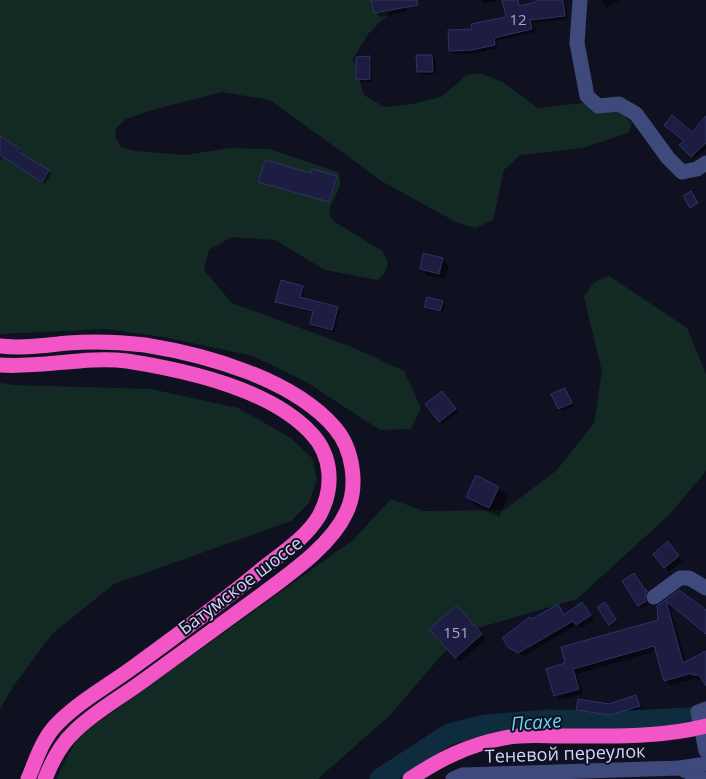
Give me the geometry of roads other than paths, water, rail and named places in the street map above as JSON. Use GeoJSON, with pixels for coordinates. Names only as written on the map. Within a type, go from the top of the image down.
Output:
{"type":"FeatureCollection","features":[{"type":"Feature","properties":{"kind":"highway","name":"Батумское шоссе"},"geometry":{"type":"LineString","coordinates":[[0,346],[37,347],[100,342],[130,344],[180,352],[263,377],[293,393],[330,421],[341,434],[353,469],[352,492],[347,512],[335,530],[319,548],[294,571],[86,721],[72,733],[59,749],[45,779]]}},
{"type":"Feature","properties":{"kind":"highway","name":"Батумское шоссе"},"geometry":{"type":"LineString","coordinates":[[0,365],[15,366],[94,360],[124,361],[164,367],[215,381],[252,394],[287,412],[301,422],[319,441],[328,463],[330,482],[326,500],[318,517],[287,549],[210,612],[85,700],[56,725],[44,740],[28,779]]}},
{"type":"Feature","properties":{"kind":"highway"},"geometry":{"type":"LineString","coordinates":[[410,779],[435,762],[462,750],[506,737],[620,736],[680,732],[706,726]]}},
{"type":"Feature","properties":{"kind":"street"},"geometry":{"type":"LineString","coordinates":[[580,0],[577,43],[586,96],[598,106],[619,104],[636,114],[668,158],[682,172],[697,169],[706,163]]}},
{"type":"Feature","properties":{"kind":"street"},"geometry":{"type":"LineString","coordinates":[[654,597],[680,578],[689,578],[706,588]]}},
{"type":"Feature","properties":{"kind":"street"},"geometry":{"type":"LineString","coordinates":[[702,710],[706,751]]}},
{"type":"Feature","properties":{"kind":"street","name":"Теневой переулок"},"geometry":{"type":"LineString","coordinates":[[453,779],[462,775],[680,768],[706,764]]}},
{"type":"Feature","properties":{"kind":"street","name":"Теневой переулок"},"geometry":{"type":"LineString","coordinates":[[680,768],[703,779]]}},
{"type":"Feature","properties":{"kind":"waterway","name":"Псахе"},"geometry":{"type":"LineString","coordinates":[[380,779],[449,734],[486,725],[548,720],[632,721],[706,717]]}}]}
